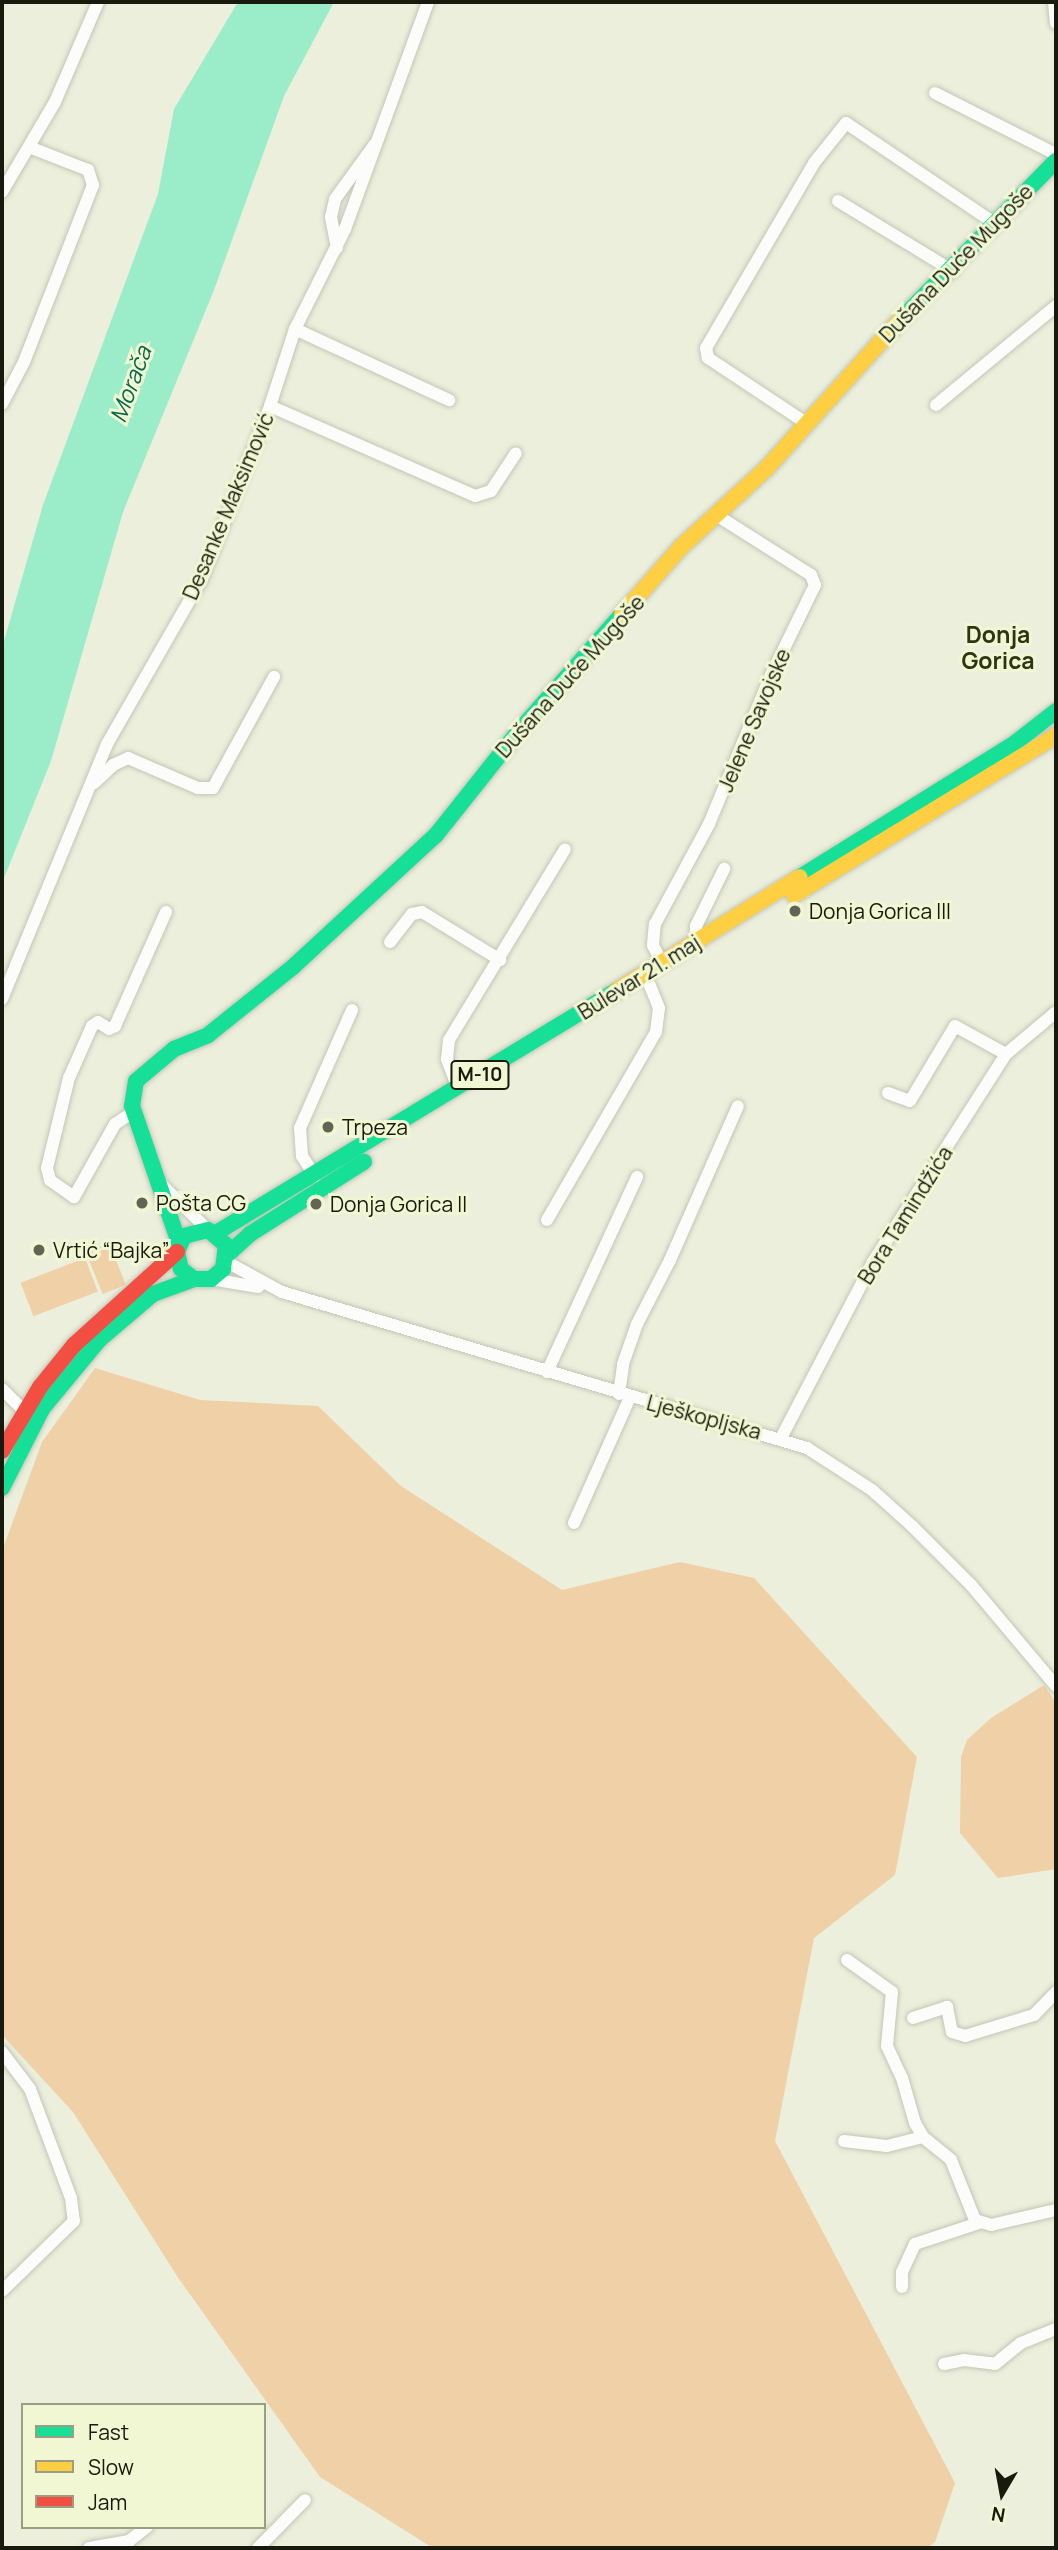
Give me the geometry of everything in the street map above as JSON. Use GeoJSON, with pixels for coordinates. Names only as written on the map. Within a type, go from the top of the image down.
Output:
{"type":"FeatureCollection","features":[{"type":"Feature","properties":{"kind":"main road","name":"Dušana Duće Mugoše"},"geometry":{"type":"LineString","coordinates":[[133,1112],[131,1095],[141,1076],[174,1049],[208,1035],[283,975],[436,835],[518,732],[681,547],[718,516],[874,347],[953,271],[1056,161]]}},
{"type":"Feature","properties":{"kind":"main road","name":"Bulevar 21. maj"},"geometry":{"type":"LineString","coordinates":[[2,1451],[25,1412],[74,1345],[178,1247],[191,1231],[212,1231],[315,1176],[1015,743],[1056,711]]}},
{"type":"Feature","properties":{"kind":"main road","name":"Bulevar 21. maj"},"geometry":{"type":"LineString","coordinates":[[2,1488],[42,1409],[88,1351],[145,1299],[202,1279],[276,1216],[1056,736]]}},
{"type":"Feature","properties":{"kind":"main road"},"geometry":{"type":"LineString","coordinates":[[133,1112],[162,1185],[181,1269],[202,1279]]}},
{"type":"Feature","properties":{"kind":"main road"},"geometry":{"type":"LineString","coordinates":[[212,1231],[227,1258]]}},
{"type":"Feature","properties":{"kind":"street"},"geometry":{"type":"LineString","coordinates":[[2,192],[29,147],[84,41],[98,2]]}},
{"type":"Feature","properties":{"kind":"street","name":"Desanke Maksimović"},"geometry":{"type":"LineString","coordinates":[[2,999],[114,732],[202,579],[270,406],[295,329],[337,248],[379,141],[395,83],[428,2]]}},
{"type":"Feature","properties":{"kind":"street"},"geometry":{"type":"LineString","coordinates":[[1054,2],[1056,23]]}},
{"type":"Feature","properties":{"kind":"street"},"geometry":{"type":"LineString","coordinates":[[935,93],[1056,154]]}},
{"type":"Feature","properties":{"kind":"street"},"geometry":{"type":"LineString","coordinates":[[806,423],[708,358],[706,348],[814,163],[846,122],[996,225]]}},
{"type":"Feature","properties":{"kind":"street"},"geometry":{"type":"LineString","coordinates":[[337,248],[331,217],[335,199],[379,141]]}},
{"type":"Feature","properties":{"kind":"street"},"geometry":{"type":"LineString","coordinates":[[2,404],[24,362],[93,185],[88,170],[29,147]]}},
{"type":"Feature","properties":{"kind":"street"},"geometry":{"type":"LineString","coordinates":[[838,201],[953,271]]}},
{"type":"Feature","properties":{"kind":"street"},"geometry":{"type":"LineString","coordinates":[[936,405],[1056,306]]}},
{"type":"Feature","properties":{"kind":"street"},"geometry":{"type":"LineString","coordinates":[[295,329],[449,400]]}},
{"type":"Feature","properties":{"kind":"street"},"geometry":{"type":"LineString","coordinates":[[270,406],[475,496],[491,491],[516,453]]}},
{"type":"Feature","properties":{"kind":"street","name":"Jelene Savojske"},"geometry":{"type":"LineString","coordinates":[[662,963],[653,945],[655,923],[709,824],[771,675],[815,585],[811,575],[718,516]]}},
{"type":"Feature","properties":{"kind":"street"},"geometry":{"type":"LineString","coordinates":[[90,786],[113,765],[128,758],[198,788],[213,789],[274,677]]}},
{"type":"Feature","properties":{"kind":"street"},"geometry":{"type":"LineString","coordinates":[[458,1088],[447,1059],[449,1040],[565,849]]}},
{"type":"Feature","properties":{"kind":"street"},"geometry":{"type":"LineString","coordinates":[[695,942],[696,926],[724,869]]}},
{"type":"Feature","properties":{"kind":"street"},"geometry":{"type":"LineString","coordinates":[[133,1112],[115,1124],[74,1197],[50,1180],[47,1168],[66,1090],[83,1047],[94,1023],[108,1029],[114,1026],[166,912]]}},
{"type":"Feature","properties":{"kind":"street"},"geometry":{"type":"LineString","coordinates":[[390,942],[412,914],[422,912],[500,960]]}},
{"type":"Feature","properties":{"kind":"street"},"geometry":{"type":"LineString","coordinates":[[547,1220],[656,1032],[659,1008],[650,986]]}},
{"type":"Feature","properties":{"kind":"street"},"geometry":{"type":"LineString","coordinates":[[315,1176],[302,1156],[300,1128],[352,1010]]}},
{"type":"Feature","properties":{"kind":"street","name":"Bora Tamindžića"},"geometry":{"type":"LineString","coordinates":[[781,1438],[873,1262],[1006,1054],[1056,1012]]}},
{"type":"Feature","properties":{"kind":"street"},"geometry":{"type":"LineString","coordinates":[[888,1093],[909,1101],[955,1026],[962,1026],[1006,1054]]}},
{"type":"Feature","properties":{"kind":"street"},"geometry":{"type":"LineString","coordinates":[[574,1523],[624,1396],[623,1364],[637,1324],[738,1106]]}},
{"type":"Feature","properties":{"kind":"street"},"geometry":{"type":"LineString","coordinates":[[547,1372],[637,1177]]}},
{"type":"Feature","properties":{"kind":"street"},"geometry":{"type":"LineString","coordinates":[[162,1185],[212,1231]]}},
{"type":"Feature","properties":{"kind":"street","name":"Lješkopljska"},"geometry":{"type":"LineString","coordinates":[[227,1258],[269,1288]]}},
{"type":"Feature","properties":{"kind":"street","name":"Lješkopljska"},"geometry":{"type":"LineString","coordinates":[[202,1279],[269,1288],[624,1396],[781,1438],[834,1463],[888,1504],[971,1585],[1056,1686]]}},
{"type":"Feature","properties":{"kind":"street"},"geometry":{"type":"LineString","coordinates":[[2,1389],[25,1412]]}},
{"type":"Feature","properties":{"kind":"street"},"geometry":{"type":"LineString","coordinates":[[846,1960],[891,1992],[887,2046],[923,2137],[951,2160],[971,2214],[979,2223]]}},
{"type":"Feature","properties":{"kind":"street"},"geometry":{"type":"LineString","coordinates":[[913,2018],[947,2007],[952,2032],[965,2036],[1034,2015],[1056,1992]]}},
{"type":"Feature","properties":{"kind":"street"},"geometry":{"type":"LineString","coordinates":[[2,2052],[30,2089],[71,2198],[74,2221],[2,2291]]}},
{"type":"Feature","properties":{"kind":"street"},"geometry":{"type":"LineString","coordinates":[[844,2141],[887,2147],[923,2137]]}},
{"type":"Feature","properties":{"kind":"street"},"geometry":{"type":"LineString","coordinates":[[902,2287],[902,2272],[915,2244],[979,2223],[996,2225],[1056,2210]]}},
{"type":"Feature","properties":{"kind":"street"},"geometry":{"type":"LineString","coordinates":[[944,2364],[964,2360],[995,2364],[1021,2343],[1056,2329]]}},
{"type":"Feature","properties":{"kind":"street"},"geometry":{"type":"LineString","coordinates":[[258,2548],[305,2500]]}},
{"type":"Feature","properties":{"kind":"street"},"geometry":{"type":"LineString","coordinates":[[89,2548],[129,2541],[144,2529]]}},
{"type":"Feature","properties":{"kind":"shaded area"},"geometry":{"type":"Polygon","coordinates":[[[109,1243],[126,1285],[103,1294],[86,1252],[109,1243]]]}},
{"type":"Feature","properties":{"kind":"shaded area"},"geometry":{"type":"Polygon","coordinates":[[[85,1258],[98,1292],[33,1316],[21,1283],[85,1258]]]}},
{"type":"Feature","properties":{"kind":"shaded area"},"geometry":{"type":"Polygon","coordinates":[[[95,1368],[200,1400],[318,1406],[401,1486],[562,1590],[680,1562],[754,1578],[917,1757],[895,1875],[814,1938],[775,2141],[955,2483],[935,2542],[927,2548],[433,2548],[320,2477],[177,2276],[73,2112],[2,2035],[2,1551],[42,1442],[95,1368]]]}},
{"type":"Feature","properties":{"kind":"shaded area"},"geometry":{"type":"Polygon","coordinates":[[[1044,1685],[1056,1703],[1056,1869],[998,1878],[960,1833],[961,1757],[967,1740],[991,1718],[1044,1685]]]}},
{"type":"Feature","properties":{"kind":"water","name":"Morača"},"geometry":{"type":"Polygon","coordinates":[[[238,2],[334,2],[284,96],[214,290],[123,512],[51,761],[2,883],[2,648],[43,505],[158,194],[174,109],[238,2]]]}},
{"type":"Feature","properties":{"kind":"traffic: fast"},"geometry":{"type":"LineString","coordinates":[[904,316],[1056,161]]}},
{"type":"Feature","properties":{"kind":"traffic: fast"},"geometry":{"type":"LineString","coordinates":[[179,1243],[132,1106],[136,1081],[174,1049],[208,1035],[294,966],[436,835],[518,732],[622,614]]}},
{"type":"Feature","properties":{"kind":"traffic: fast"},"geometry":{"type":"LineString","coordinates":[[800,877],[1015,743],[1056,711]]}},
{"type":"Feature","properties":{"kind":"traffic: fast"},"geometry":{"type":"LineString","coordinates":[[216,1233],[616,991]]}},
{"type":"Feature","properties":{"kind":"traffic: fast"},"geometry":{"type":"LineString","coordinates":[[228,1254],[250,1234],[364,1162]]}},
{"type":"Feature","properties":{"kind":"traffic: fast"},"geometry":{"type":"LineString","coordinates":[[2,1488],[42,1409],[99,1340],[153,1294],[194,1279],[211,1279],[223,1269],[226,1245],[208,1230],[184,1236],[177,1252],[181,1269],[194,1279]]}},
{"type":"Feature","properties":{"kind":"traffic: slow"},"geometry":{"type":"LineString","coordinates":[[622,614],[681,547],[767,468],[904,316]]}},
{"type":"Feature","properties":{"kind":"traffic: slow"},"geometry":{"type":"LineString","coordinates":[[794,895],[1056,736]]}},
{"type":"Feature","properties":{"kind":"traffic: slow"},"geometry":{"type":"LineString","coordinates":[[616,991],[800,877]]}},
{"type":"Feature","properties":{"kind":"traffic: jam"},"geometry":{"type":"LineString","coordinates":[[2,1451],[40,1387],[74,1345],[177,1252]]}},
{"type":"Feature","properties":{"kind":"place","name":"Donja Gorica III"},"geometry":{"type":"Point","coordinates":[795,911]}},
{"type":"Feature","properties":{"kind":"place","name":"Trpeza"},"geometry":{"type":"Point","coordinates":[328,1127]}},
{"type":"Feature","properties":{"kind":"place","name":"Pošta CG"},"geometry":{"type":"Point","coordinates":[142,1203]}},
{"type":"Feature","properties":{"kind":"place","name":"Donja Gorica II"},"geometry":{"type":"Point","coordinates":[316,1204]}},
{"type":"Feature","properties":{"kind":"place","name":"Vrtić “Bajka”"},"geometry":{"type":"Point","coordinates":[39,1250]}},
{"type":"Feature","properties":{"kind":"district","name":"Donja Gorica"},"geometry":{"type":"Point","coordinates":[998,647]}}]}
